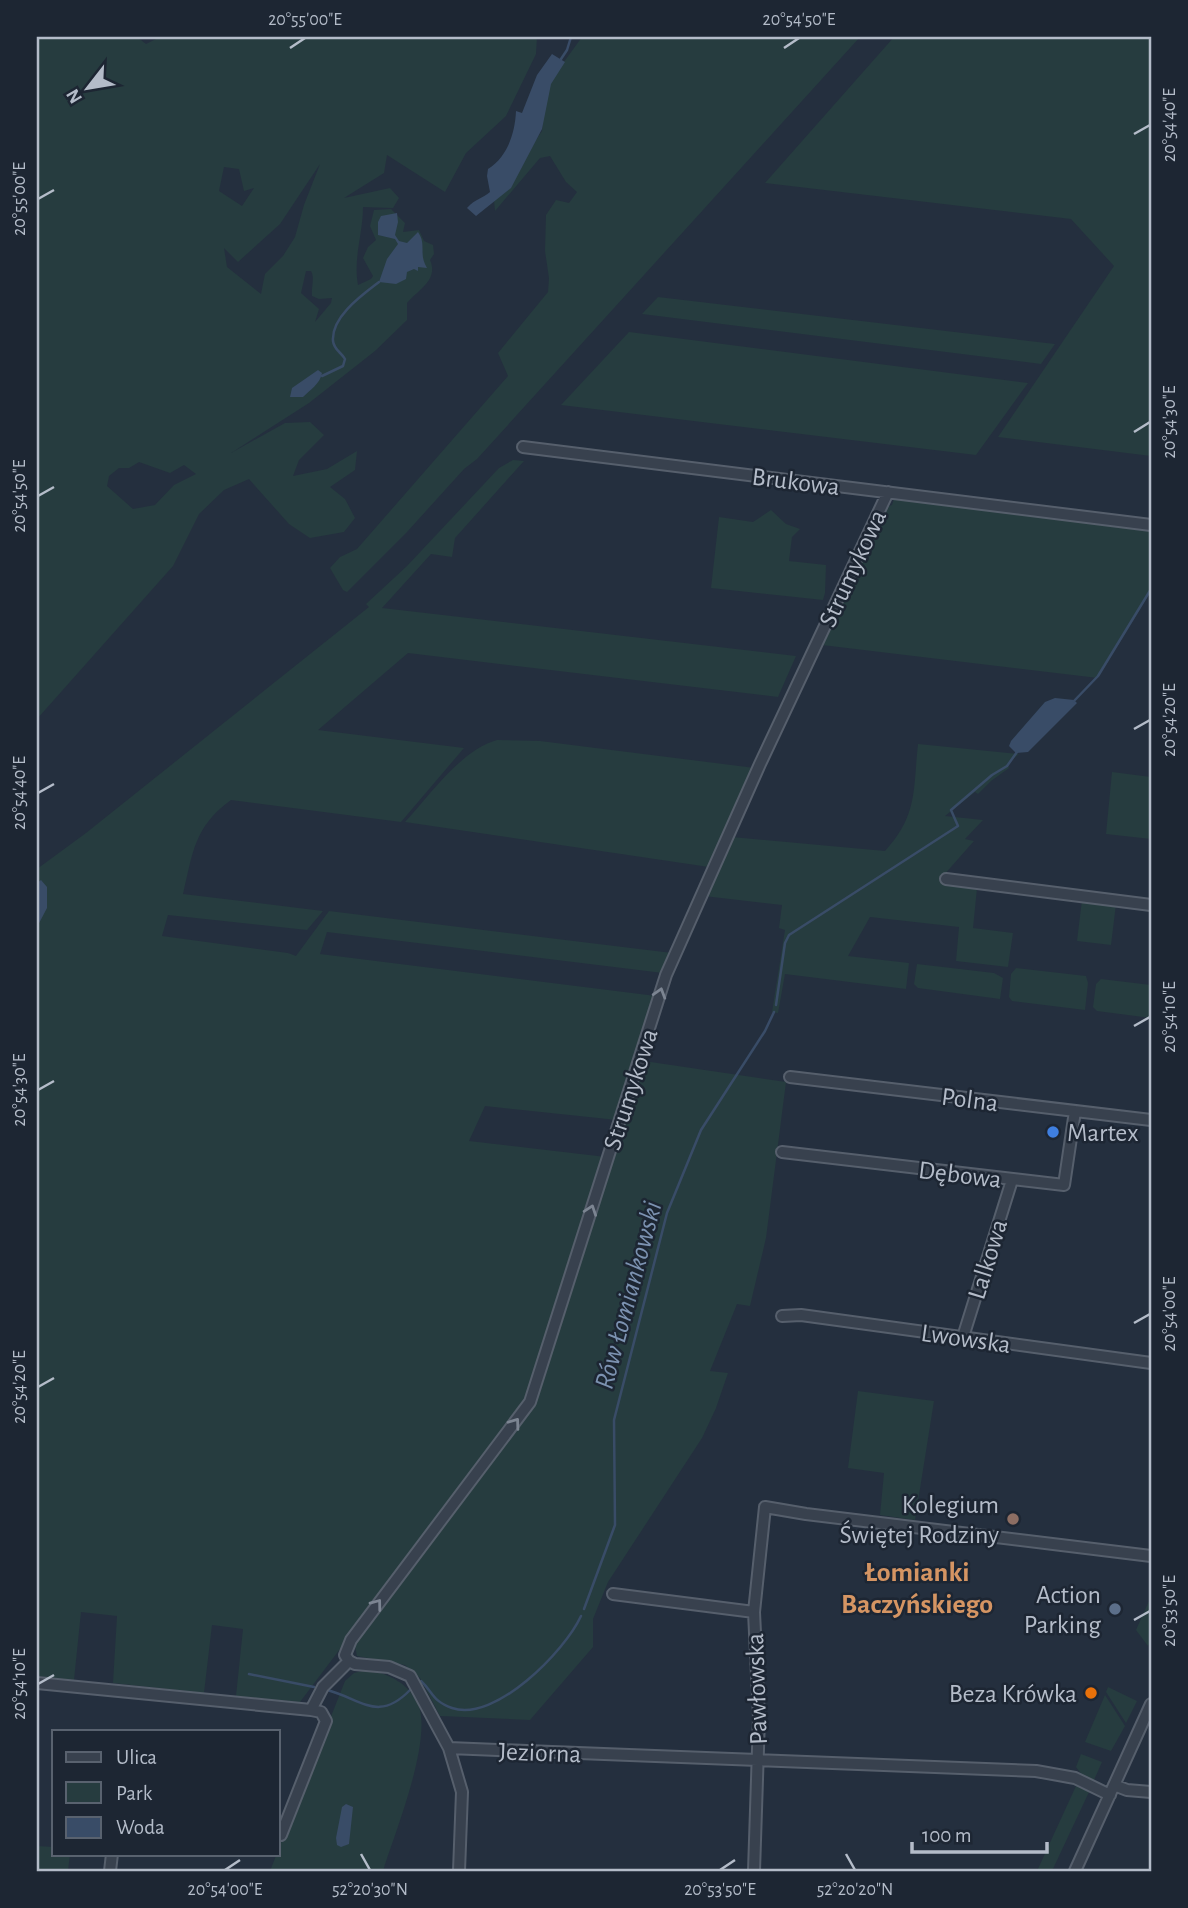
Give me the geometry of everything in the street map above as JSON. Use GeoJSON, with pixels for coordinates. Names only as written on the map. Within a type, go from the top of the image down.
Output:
{"type":"FeatureCollection","features":[{"type":"Feature","properties":{"kind":"street","name":"Brukowa"},"geometry":{"type":"LineString","coordinates":[[523,447],[1151,525]]}},
{"type":"Feature","properties":{"kind":"street","name":"Strumykowa"},"geometry":{"type":"LineString","coordinates":[[349,1661],[345,1655],[351,1640],[530,1402],[666,975],[760,764],[888,492]]}},
{"type":"Feature","properties":{"kind":"street"},"geometry":{"type":"LineString","coordinates":[[946,879],[1151,905]]}},
{"type":"Feature","properties":{"kind":"street","name":"Polna"},"geometry":{"type":"LineString","coordinates":[[790,1077],[1151,1120]]}},
{"type":"Feature","properties":{"kind":"street","name":"Dębowa"},"geometry":{"type":"LineString","coordinates":[[782,1152],[1064,1185],[1076,1111]]}},
{"type":"Feature","properties":{"kind":"street","name":"Lalkowa"},"geometry":{"type":"LineString","coordinates":[[963,1337],[1012,1180]]}},
{"type":"Feature","properties":{"kind":"street","name":"Lwowska"},"geometry":{"type":"LineString","coordinates":[[782,1316],[801,1315],[1151,1363]]}},
{"type":"Feature","properties":{"kind":"street","name":"Pawłowska"},"geometry":{"type":"LineString","coordinates":[[754,1871],[759,1718],[754,1612],[765,1507],[1151,1556]]}},
{"type":"Feature","properties":{"kind":"street"},"geometry":{"type":"LineString","coordinates":[[613,1594],[754,1612]]}},
{"type":"Feature","properties":{"kind":"street"},"geometry":{"type":"LineString","coordinates":[[310,1710],[323,1687],[349,1661],[389,1667],[410,1676],[449,1748],[462,1792],[459,1871]]}},
{"type":"Feature","properties":{"kind":"street"},"geometry":{"type":"LineString","coordinates":[[37,1683],[321,1712],[326,1721],[281,1835]]}},
{"type":"Feature","properties":{"kind":"street"},"geometry":{"type":"LineString","coordinates":[[1075,1871],[1151,1704]]}},
{"type":"Feature","properties":{"kind":"street","name":"Jeziorna"},"geometry":{"type":"LineString","coordinates":[[449,1748],[1036,1771],[1075,1778],[1112,1790],[1151,1791]]}},
{"type":"Feature","properties":{"kind":"green space"},"geometry":{"type":"Polygon","coordinates":[[[37,37],[137,37],[146,44],[160,37],[537,37],[536,54],[506,116],[466,153],[445,192],[387,155],[384,173],[344,198],[390,188],[399,198],[393,208],[363,207],[357,265],[358,285],[373,276],[363,258],[368,247],[376,240],[370,226],[374,210],[391,209],[405,223],[403,232],[419,230],[424,241],[433,245],[430,279],[407,303],[407,320],[375,351],[309,403],[231,453],[285,423],[310,422],[324,435],[299,460],[293,476],[327,469],[357,451],[355,470],[330,487],[345,499],[355,518],[344,532],[310,538],[289,524],[249,479],[224,490],[199,514],[173,566],[37,719],[37,37]],[[320,164],[280,224],[238,262],[224,248],[227,267],[261,294],[265,274],[283,256],[295,237],[320,164]],[[224,167],[219,191],[242,206],[254,188],[244,191],[239,169],[224,167]],[[306,271],[301,293],[319,309],[315,322],[332,298],[319,299],[312,296],[311,271],[306,271]],[[139,462],[129,468],[119,468],[109,476],[107,486],[133,509],[155,505],[174,485],[196,474],[184,465],[170,473],[139,462]]]}},
{"type":"Feature","properties":{"kind":"green space"},"geometry":{"type":"Polygon","coordinates":[[[582,37],[860,37],[477,459],[464,469],[407,532],[347,592],[343,590],[330,568],[340,557],[357,549],[508,376],[498,353],[548,292],[546,215],[556,200],[569,203],[577,192],[566,182],[550,156],[540,158],[495,211],[494,200],[542,131],[545,88],[582,37]]]}},
{"type":"Feature","properties":{"kind":"green space"},"geometry":{"type":"Polygon","coordinates":[[[894,37],[1151,37],[1151,456],[998,437],[1114,266],[1071,219],[765,183],[894,37]]]}},
{"type":"Feature","properties":{"kind":"green space"},"geometry":{"type":"Polygon","coordinates":[[[658,297],[1055,344],[1041,364],[642,314],[658,297]]]}},
{"type":"Feature","properties":{"kind":"green space"},"geometry":{"type":"Polygon","coordinates":[[[629,332],[1028,383],[976,455],[561,405],[629,332]]]}},
{"type":"Feature","properties":{"kind":"green space"},"geometry":{"type":"Polygon","coordinates":[[[513,460],[524,461],[455,538],[452,557],[431,554],[382,608],[796,656],[778,697],[408,653],[318,730],[464,748],[401,822],[231,800],[209,820],[202,831],[193,853],[183,894],[323,911],[307,930],[168,915],[162,936],[296,956],[329,911],[672,953],[663,973],[327,932],[320,954],[656,996],[617,1120],[485,1106],[469,1141],[606,1157],[527,1401],[300,1702],[236,1696],[243,1629],[212,1625],[204,1693],[113,1683],[117,1616],[81,1612],[74,1680],[37,1676],[37,869],[369,607],[366,604],[407,566],[499,468],[513,460]]]}},
{"type":"Feature","properties":{"kind":"green space"},"geometry":{"type":"Polygon","coordinates":[[[894,499],[1151,530],[1151,591],[1098,678],[822,645],[882,509],[892,505],[894,499]]]}},
{"type":"Feature","properties":{"kind":"green space"},"geometry":{"type":"Polygon","coordinates":[[[771,510],[786,524],[800,529],[792,537],[789,561],[826,565],[823,600],[711,588],[719,517],[753,522],[771,510]]]}},
{"type":"Feature","properties":{"kind":"green space"},"geometry":{"type":"Polygon","coordinates":[[[497,740],[540,741],[755,768],[709,867],[405,822],[459,763],[484,745],[497,740]]]}},
{"type":"Feature","properties":{"kind":"green space"},"geometry":{"type":"Polygon","coordinates":[[[918,744],[1019,754],[1007,764],[1009,768],[978,794],[975,792],[945,816],[983,820],[965,839],[974,841],[943,876],[942,883],[977,888],[973,928],[1013,933],[1008,967],[956,961],[959,927],[870,917],[848,956],[909,963],[906,989],[785,974],[778,1013],[772,1012],[785,930],[779,928],[782,905],[704,896],[732,837],[885,851],[896,838],[909,813],[918,744]]]}},
{"type":"Feature","properties":{"kind":"green space"},"geometry":{"type":"Polygon","coordinates":[[[1112,772],[1151,777],[1151,839],[1106,834],[1112,772]]]}},
{"type":"Feature","properties":{"kind":"green space"},"geometry":{"type":"Polygon","coordinates":[[[1082,900],[1116,904],[1111,945],[1077,941],[1082,900]]]}},
{"type":"Feature","properties":{"kind":"green space"},"geometry":{"type":"Polygon","coordinates":[[[917,964],[994,973],[1003,978],[1000,999],[918,988],[914,984],[917,964]]]}},
{"type":"Feature","properties":{"kind":"green space"},"geometry":{"type":"Polygon","coordinates":[[[1016,968],[1086,976],[1088,983],[1085,1010],[1012,1001],[1009,997],[1011,974],[1016,968]]]}},
{"type":"Feature","properties":{"kind":"green space"},"geometry":{"type":"Polygon","coordinates":[[[1101,979],[1151,985],[1151,1018],[1097,1011],[1093,1007],[1096,984],[1101,979]]]}},
{"type":"Feature","properties":{"kind":"green space"},"geometry":{"type":"Polygon","coordinates":[[[644,1061],[786,1082],[766,1238],[750,1306],[737,1304],[710,1371],[728,1373],[702,1438],[608,1582],[593,1619],[593,1647],[530,1720],[440,1716],[420,1678],[405,1665],[357,1656],[355,1646],[407,1576],[403,1575],[533,1404],[644,1061]]]}},
{"type":"Feature","properties":{"kind":"green space"},"geometry":{"type":"Polygon","coordinates":[[[858,1391],[934,1401],[915,1520],[880,1515],[884,1473],[848,1468],[858,1391]]]}},
{"type":"Feature","properties":{"kind":"green space"},"geometry":{"type":"Polygon","coordinates":[[[1149,1601],[1151,1640],[1148,1646],[1136,1630],[1149,1601]]]}},
{"type":"Feature","properties":{"kind":"green space"},"geometry":{"type":"Polygon","coordinates":[[[370,1669],[391,1677],[413,1695],[421,1717],[421,1737],[411,1785],[383,1871],[270,1871],[276,1856],[280,1856],[280,1846],[345,1681],[354,1673],[370,1669]]]}},
{"type":"Feature","properties":{"kind":"green space"},"geometry":{"type":"Polygon","coordinates":[[[1108,1687],[1137,1701],[1126,1723],[1106,1692],[1108,1687]]]}},
{"type":"Feature","properties":{"kind":"green space"},"geometry":{"type":"Polygon","coordinates":[[[1105,1695],[1125,1726],[1111,1751],[1085,1742],[1105,1695]]]}},
{"type":"Feature","properties":{"kind":"green space"},"geometry":{"type":"Polygon","coordinates":[[[1081,1754],[1102,1762],[1094,1780],[1083,1776],[1076,1767],[1081,1754]]]}},
{"type":"Feature","properties":{"kind":"green space"},"geometry":{"type":"Polygon","coordinates":[[[1076,1786],[1089,1792],[1052,1871],[1037,1871],[1076,1786]]]}},
{"type":"Feature","properties":{"kind":"green space"},"geometry":{"type":"Polygon","coordinates":[[[37,1846],[52,1847],[52,1856],[70,1856],[68,1871],[37,1871],[37,1846]]]}},
{"type":"Feature","properties":{"kind":"water"},"geometry":{"type":"Polygon","coordinates":[[[552,54],[565,62],[551,84],[542,129],[511,188],[476,216],[467,208],[490,192],[488,169],[505,151],[512,136],[516,111],[522,113],[537,75],[552,54]]]}},
{"type":"Feature","properties":{"kind":"water"},"geometry":{"type":"Polygon","coordinates":[[[397,213],[395,235],[399,241],[407,243],[418,232],[427,268],[418,267],[418,271],[414,269],[407,272],[406,279],[396,284],[379,282],[387,259],[398,244],[395,239],[378,235],[378,222],[381,216],[397,213]]]}},
{"type":"Feature","properties":{"kind":"water"},"geometry":{"type":"Polygon","coordinates":[[[318,370],[322,373],[321,377],[312,389],[303,397],[290,397],[292,388],[318,370]]]}},
{"type":"Feature","properties":{"kind":"water"},"geometry":{"type":"Polygon","coordinates":[[[1055,698],[1074,700],[1077,703],[1028,752],[1016,753],[1009,746],[1011,741],[1045,702],[1055,698]]]}},
{"type":"Feature","properties":{"kind":"water"},"geometry":{"type":"Polygon","coordinates":[[[41,880],[47,887],[47,908],[37,927],[37,883],[41,880]]]}},
{"type":"Feature","properties":{"kind":"water"},"geometry":{"type":"Polygon","coordinates":[[[346,1804],[353,1807],[349,1844],[341,1847],[337,1845],[336,1838],[342,1807],[346,1804]]]}},
{"type":"Feature","properties":{"kind":"waterway"},"geometry":{"type":"LineString","coordinates":[[561,59],[571,37]]}},
{"type":"Feature","properties":{"kind":"waterway"},"geometry":{"type":"LineString","coordinates":[[322,376],[343,366],[345,359],[333,341],[337,323],[349,307],[379,282]]}},
{"type":"Feature","properties":{"kind":"waterway","name":"Rów Łomiankowski"},"geometry":{"type":"LineString","coordinates":[[1074,701],[1098,676],[1151,589]]}},
{"type":"Feature","properties":{"kind":"waterway","name":"Rów Łomiankowski"},"geometry":{"type":"LineString","coordinates":[[776,1005],[785,943],[789,935],[958,826],[951,810],[992,775],[1007,766],[1017,752]]}},
{"type":"Feature","properties":{"kind":"waterway","name":"Rów Łomiankowski"},"geometry":{"type":"LineString","coordinates":[[584,1609],[615,1525],[614,1420],[667,1213],[701,1130],[765,1031],[774,1012]]}},
{"type":"Feature","properties":{"kind":"waterway","name":"Rów Łomiankowski"},"geometry":{"type":"LineString","coordinates":[[421,1681],[437,1699],[452,1708],[469,1710],[488,1705],[527,1681],[560,1647],[581,1616]]}},
{"type":"Feature","properties":{"kind":"waterway"},"geometry":{"type":"LineString","coordinates":[[249,1674],[314,1687]]}},
{"type":"Feature","properties":{"kind":"waterway","name":"Rów Łomiankowski"},"geometry":{"type":"LineString","coordinates":[[327,1690],[360,1703],[379,1707],[399,1700],[410,1690]]}},
{"type":"Feature","properties":{"kind":"place","name":"Martex"},"geometry":{"type":"Point","coordinates":[1053,1132]}},
{"type":"Feature","properties":{"kind":"place","name":"Kolegium Świętej Rodziny"},"geometry":{"type":"Point","coordinates":[1013,1519]}},
{"type":"Feature","properties":{"kind":"place","name":"Action Parking"},"geometry":{"type":"Point","coordinates":[1115,1609]}},
{"type":"Feature","properties":{"kind":"place","name":"Beza Krówka"},"geometry":{"type":"Point","coordinates":[1091,1693]}},
{"type":"Feature","properties":{"kind":"district","name":"Łomianki Baczyńskiego"},"geometry":{"type":"Point","coordinates":[917,1587]}}]}
